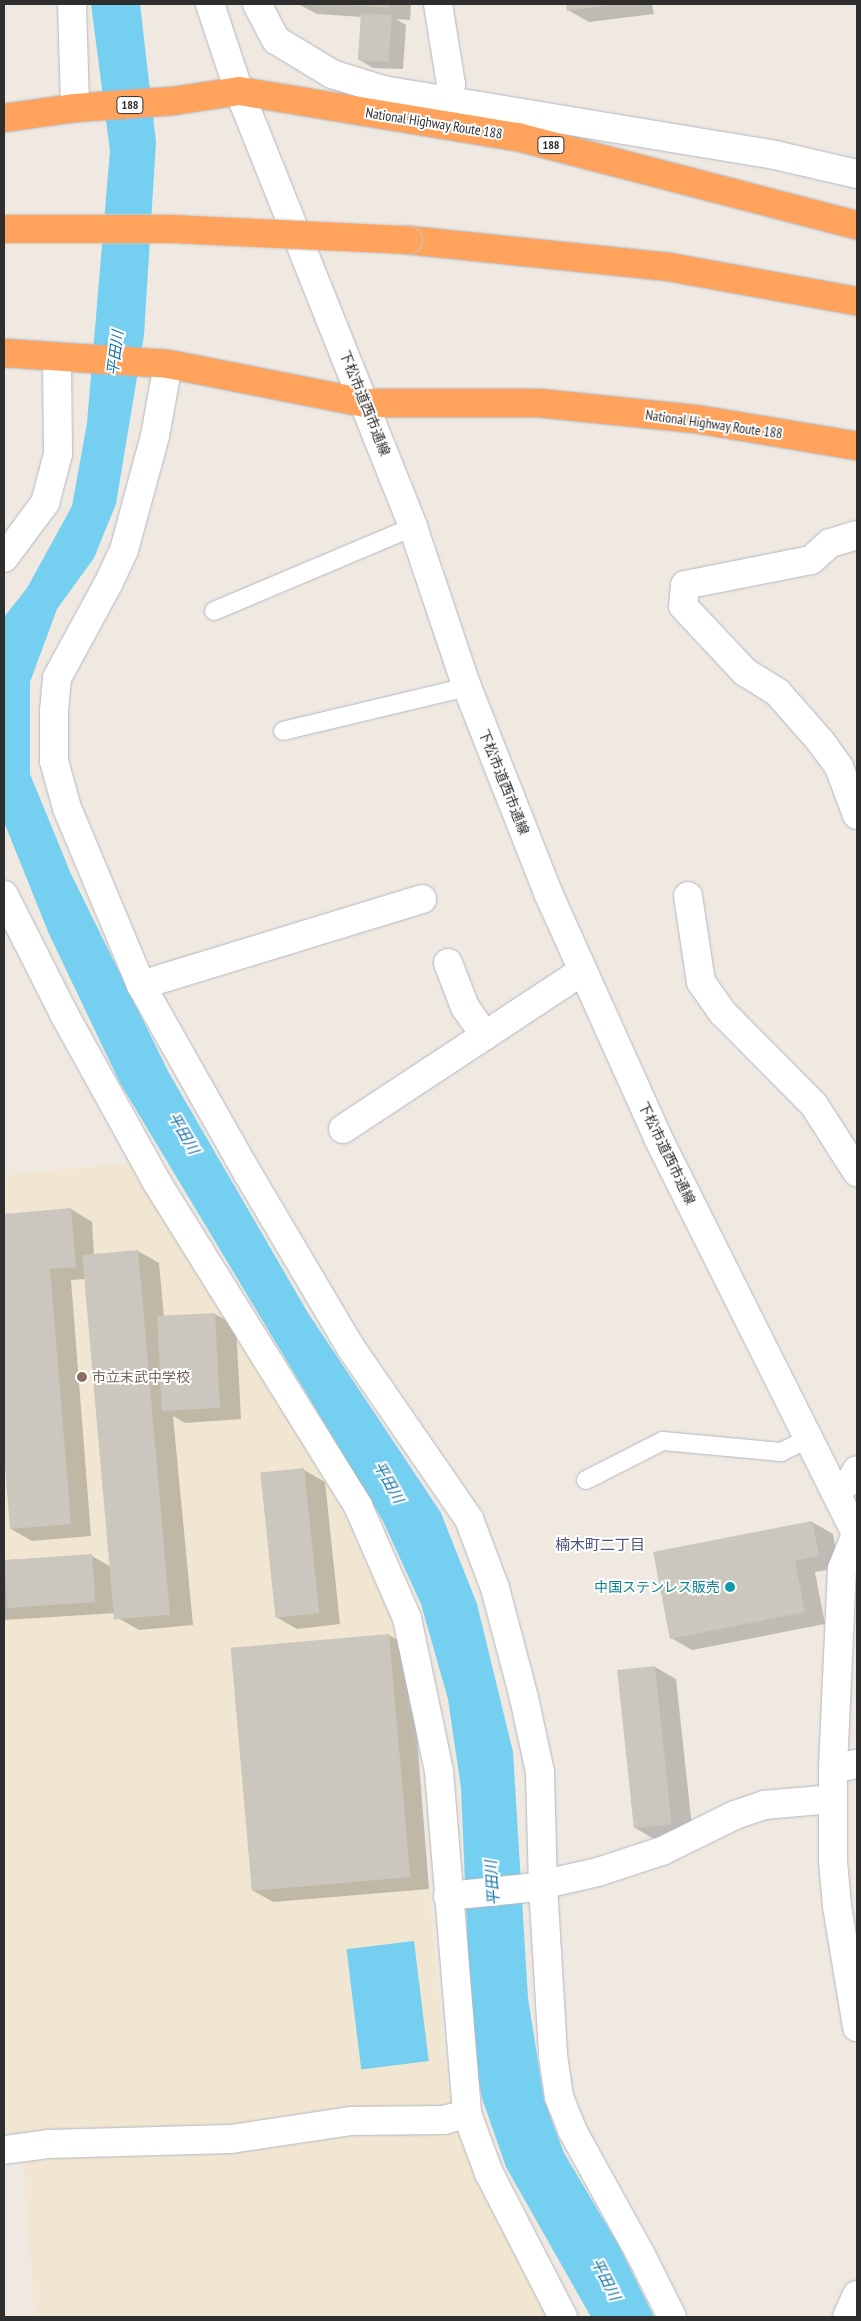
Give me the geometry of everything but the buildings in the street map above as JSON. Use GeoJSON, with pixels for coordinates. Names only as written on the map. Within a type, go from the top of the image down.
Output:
{"type":"FeatureCollection","features":[{"type":"Feature","properties":{"kind":"highway","name":"National Highway Route 188"},"geometry":{"type":"LineString","coordinates":[[4,118],[173,101],[239,91],[518,137],[857,225]]}},
{"type":"Feature","properties":{"kind":"highway"},"geometry":{"type":"LineString","coordinates":[[4,229],[172,229],[408,240],[669,267],[857,301]]}},
{"type":"Feature","properties":{"kind":"highway","name":"National Highway Route 188"},"geometry":{"type":"LineString","coordinates":[[4,353],[158,363],[365,403],[538,403],[696,419],[857,446]]}},
{"type":"Feature","properties":{"kind":"street"},"geometry":{"type":"LineString","coordinates":[[72,4],[81,109]]}},
{"type":"Feature","properties":{"kind":"street","name":"下松市道西市通線"},"geometry":{"type":"LineString","coordinates":[[210,4],[239,91],[413,527],[467,687],[549,895],[659,1140],[857,1535]]}},
{"type":"Feature","properties":{"kind":"street"},"geometry":{"type":"LineString","coordinates":[[257,4],[276,40],[332,74],[383,90],[775,155],[857,174]]}},
{"type":"Feature","properties":{"kind":"street"},"geometry":{"type":"LineString","coordinates":[[438,4],[451,84],[449,100]]}},
{"type":"Feature","properties":{"kind":"street"},"geometry":{"type":"LineString","coordinates":[[4,558],[45,503],[58,454],[67,358]]}},
{"type":"Feature","properties":{"kind":"street"},"geometry":{"type":"LineString","coordinates":[[158,363],[155,436],[124,550],[108,584],[57,678],[54,710],[54,761],[67,808],[141,985],[248,1174],[350,1348],[469,1519],[496,1588],[524,1698],[540,1772],[536,1886],[559,2097],[572,2130],[642,2255],[672,2317]]}},
{"type":"Feature","properties":{"kind":"street"},"geometry":{"type":"LineString","coordinates":[[857,534],[830,543],[811,560],[685,585],[683,606],[745,672],[778,693],[821,742],[839,767],[857,815]]}},
{"type":"Feature","properties":{"kind":"street"},"geometry":{"type":"LineString","coordinates":[[4,895],[64,1014],[156,1181],[358,1506],[407,1618],[439,1771],[455,1895],[467,2114],[489,2173],[562,2317]]}},
{"type":"Feature","properties":{"kind":"street"},"geometry":{"type":"LineString","coordinates":[[688,896],[701,982],[722,1013],[814,1105],[857,1172]]}},
{"type":"Feature","properties":{"kind":"street"},"geometry":{"type":"LineString","coordinates":[[141,985],[422,899]]}},
{"type":"Feature","properties":{"kind":"street"},"geometry":{"type":"LineString","coordinates":[[448,963],[465,1007],[485,1036]]}},
{"type":"Feature","properties":{"kind":"street"},"geometry":{"type":"LineString","coordinates":[[343,1129],[583,971]]}},
{"type":"Feature","properties":{"kind":"street"},"geometry":{"type":"LineString","coordinates":[[835,1492],[852,1479],[857,1470]]}},
{"type":"Feature","properties":{"kind":"street"},"geometry":{"type":"LineString","coordinates":[[857,1535],[842,1569],[845,1767],[833,1799],[833,1861],[837,1906],[857,2028]]}},
{"type":"Feature","properties":{"kind":"street"},"geometry":{"type":"LineString","coordinates":[[455,1895],[536,1886],[598,1872],[662,1852],[735,1815],[764,1805],[833,1799]]}},
{"type":"Feature","properties":{"kind":"street"},"geometry":{"type":"LineString","coordinates":[[4,2150],[48,2144],[232,2139],[352,2121],[444,2120],[467,2114]]}},
{"type":"Feature","properties":{"kind":"street"},"geometry":{"type":"LineString","coordinates":[[847,2317],[857,2295]]}},
{"type":"Feature","properties":{"kind":"lane"},"geometry":{"type":"LineString","coordinates":[[214,611],[413,527]]}},
{"type":"Feature","properties":{"kind":"lane"},"geometry":{"type":"LineString","coordinates":[[283,731],[467,687]]}},
{"type":"Feature","properties":{"kind":"lane"},"geometry":{"type":"LineString","coordinates":[[586,1480],[663,1441],[781,1452],[808,1439]]}},
{"type":"Feature","properties":{"kind":"shaded area"},"geometry":{"type":"Polygon","coordinates":[[[132,1163],[341,1508],[393,1622],[417,1763],[446,2068],[460,2141],[547,2317],[35,2317],[21,2138],[4,2139],[4,1175],[132,1163]]]}},
{"type":"Feature","properties":{"kind":"water","name":"平田川"},"geometry":{"type":"Polygon","coordinates":[[[91,4],[140,4],[156,142],[144,335],[116,504],[94,558],[57,609],[30,682],[30,774],[71,874],[169,1073],[308,1313],[441,1513],[477,1604],[513,1752],[528,1998],[544,2100],[564,2153],[619,2246],[654,2317],[591,2317],[506,2167],[482,2098],[472,2045],[461,1788],[448,1699],[421,1604],[383,1521],[120,1083],[49,934],[4,822],[4,617],[27,588],[72,506],[87,423],[110,151],[91,4]]]}},
{"type":"Feature","properties":{"kind":"water"},"geometry":{"type":"Polygon","coordinates":[[[414,1941],[429,2061],[361,2069],[347,1949],[414,1941]]]}},
{"type":"Feature","properties":{"kind":"place","name":"市立末武中学校"},"geometry":{"type":"Point","coordinates":[82,1377]}},
{"type":"Feature","properties":{"kind":"place","name":"中国ステンレス販売"},"geometry":{"type":"Point","coordinates":[730,1587]}},
{"type":"Feature","properties":{"kind":"district","name":"楠木町二丁目"},"geometry":{"type":"Point","coordinates":[600,1545]}}]}
